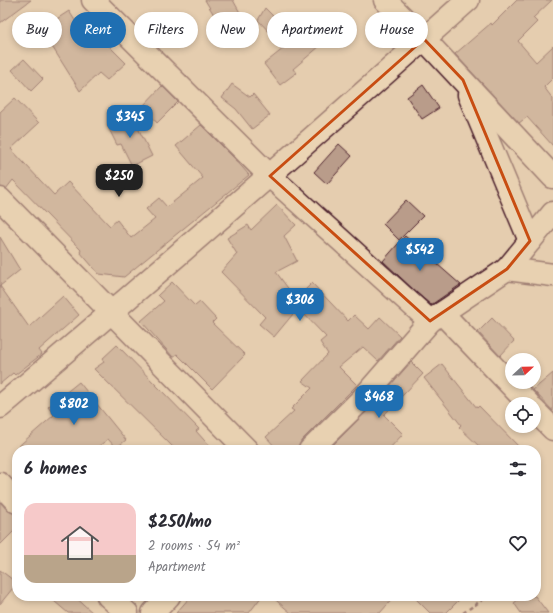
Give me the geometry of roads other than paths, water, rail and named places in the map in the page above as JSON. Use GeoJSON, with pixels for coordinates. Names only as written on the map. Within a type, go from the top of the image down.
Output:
{"type":"FeatureCollection","features":[{"type":"Feature","properties":{"kind":"street"},"geometry":{"type":"LineString","coordinates":[[93,0],[270,176],[436,317],[522,397]]}},
{"type":"Feature","properties":{"kind":"street"},"geometry":{"type":"LineString","coordinates":[[385,0],[397,12]]}},
{"type":"Feature","properties":{"kind":"street"},"geometry":{"type":"LineString","coordinates":[[428,35],[468,0]]}},
{"type":"Feature","properties":{"kind":"street"},"geometry":{"type":"LineString","coordinates":[[428,43],[553,177]]}},
{"type":"Feature","properties":{"kind":"street"},"geometry":{"type":"LineString","coordinates":[[0,407],[112,313],[270,176],[414,48]]}},
{"type":"Feature","properties":{"kind":"street"},"geometry":{"type":"LineString","coordinates":[[463,80],[530,241]]}},
{"type":"Feature","properties":{"kind":"street"},"geometry":{"type":"LineString","coordinates":[[0,199],[241,445]]}},
{"type":"Feature","properties":{"kind":"street"},"geometry":{"type":"LineString","coordinates":[[315,445],[362,399],[436,317],[507,269],[553,213]]}},
{"type":"Feature","properties":{"kind":"street"},"geometry":{"type":"LineString","coordinates":[[507,269],[553,275]]}},
{"type":"Feature","properties":{"kind":"street"},"geometry":{"type":"LineString","coordinates":[[541,417],[553,429]]}},
{"type":"Feature","properties":{"kind":"street"},"geometry":{"type":"LineString","coordinates":[[0,484],[12,497]]}},
{"type":"Feature","properties":{"kind":"street"},"geometry":{"type":"LineString","coordinates":[[113,601],[126,613]]}},
{"type":"Feature","properties":{"kind":"street"},"geometry":{"type":"LineString","coordinates":[[153,613],[164,601]]}}]}
